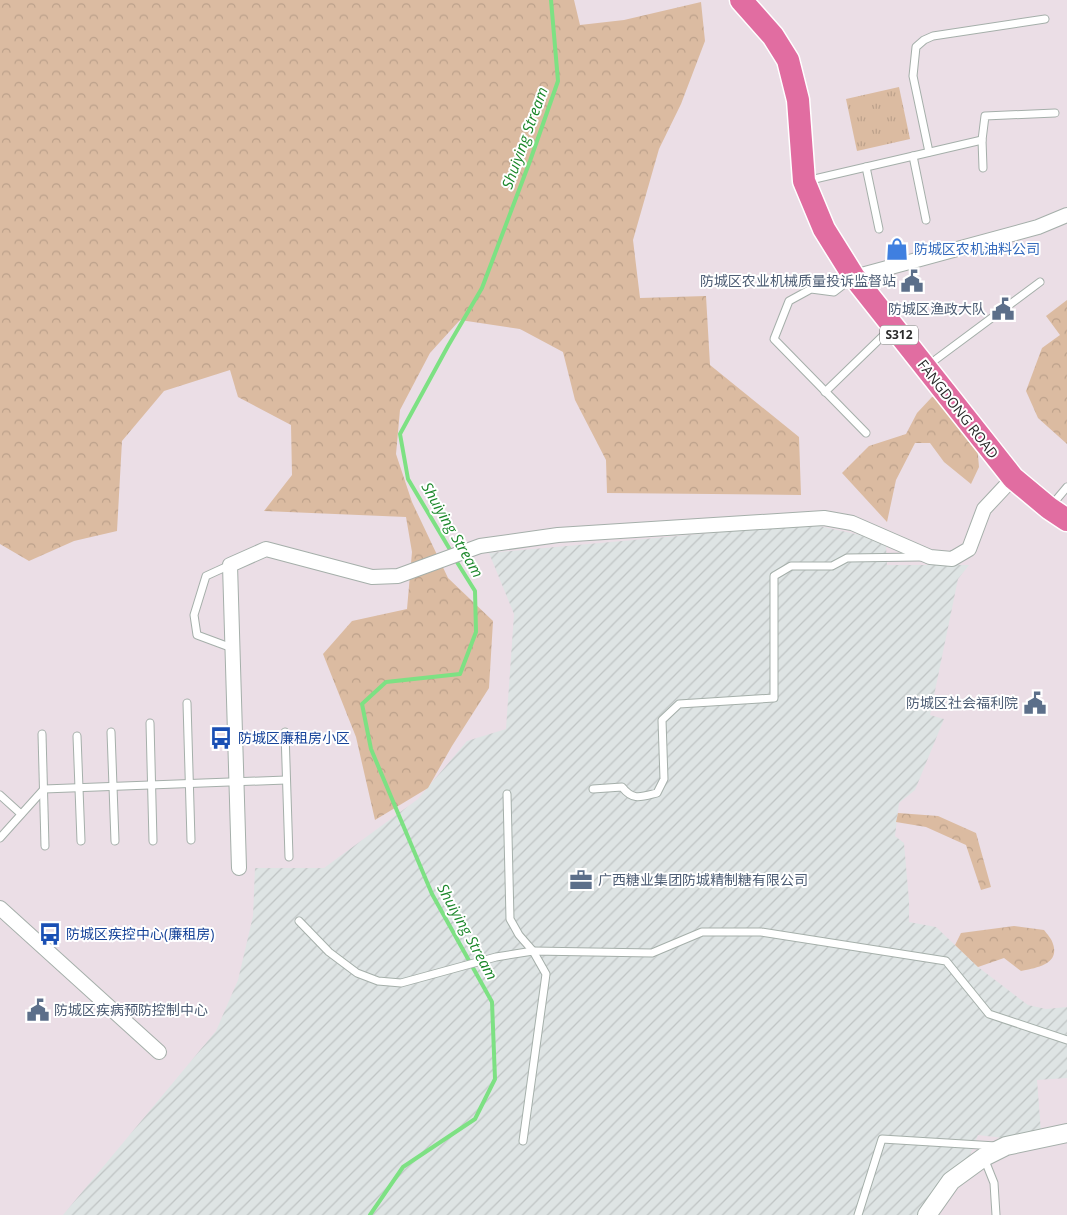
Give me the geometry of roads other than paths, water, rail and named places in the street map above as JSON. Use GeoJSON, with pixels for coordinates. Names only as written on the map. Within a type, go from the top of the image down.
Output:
{"type":"FeatureCollection","features":[{"type":"Feature","properties":{"kind":"main road","name":"S312"},"geometry":{"type":"LineString","coordinates":[[742,0],[773,36],[788,60],[798,100],[804,181]]}},
{"type":"Feature","properties":{"kind":"main road","name":"FANGDONG ROAD"},"geometry":{"type":"LineString","coordinates":[[804,181],[824,229],[854,277],[892,327],[1013,478],[1058,514]]}},
{"type":"Feature","properties":{"kind":"street"},"geometry":{"type":"LineString","coordinates":[[854,277],[1038,227],[1067,215]]}},
{"type":"Feature","properties":{"kind":"street"},"geometry":{"type":"LineString","coordinates":[[239,868],[230,565],[266,549],[372,577],[398,576],[480,546],[558,535],[824,518],[852,522],[930,557],[952,559],[970,549],[984,509],[1013,478]]}},
{"type":"Feature","properties":{"kind":"street"},"geometry":{"type":"LineString","coordinates":[[0,908],[159,1052]]}},
{"type":"Feature","properties":{"kind":"street"},"geometry":{"type":"LineString","coordinates":[[927,1215],[951,1181],[984,1157],[1006,1146],[1067,1133]]}},
{"type":"Feature","properties":{"kind":"lane"},"geometry":{"type":"LineString","coordinates":[[929,152],[913,76],[916,47],[924,40],[933,36],[1045,19]]}},
{"type":"Feature","properties":{"kind":"lane"},"geometry":{"type":"LineString","coordinates":[[983,168],[982,140],[985,116],[1055,113]]}},
{"type":"Feature","properties":{"kind":"lane"},"geometry":{"type":"LineString","coordinates":[[804,181],[982,140]]}},
{"type":"Feature","properties":{"kind":"lane"},"geometry":{"type":"LineString","coordinates":[[913,156],[926,220]]}},
{"type":"Feature","properties":{"kind":"lane"},"geometry":{"type":"LineString","coordinates":[[866,167],[879,229]]}},
{"type":"Feature","properties":{"kind":"lane"},"geometry":{"type":"LineString","coordinates":[[854,277],[834,292],[811,289],[790,301],[774,340],[866,433]]}},
{"type":"Feature","properties":{"kind":"lane"},"geometry":{"type":"LineString","coordinates":[[925,368],[1040,282]]}},
{"type":"Feature","properties":{"kind":"lane"},"geometry":{"type":"LineString","coordinates":[[825,392],[892,327]]}},
{"type":"Feature","properties":{"kind":"lane"},"geometry":{"type":"LineString","coordinates":[[1058,514],[1067,487]]}},
{"type":"Feature","properties":{"kind":"lane"},"geometry":{"type":"LineString","coordinates":[[593,790],[622,787],[628,794],[641,798],[657,793],[664,779],[662,720],[679,704],[774,698],[774,576],[791,566],[832,566],[847,558],[930,557]]}},
{"type":"Feature","properties":{"kind":"lane"},"geometry":{"type":"LineString","coordinates":[[230,565],[206,576],[194,615],[197,635],[232,648]]}},
{"type":"Feature","properties":{"kind":"lane"},"geometry":{"type":"LineString","coordinates":[[187,702],[191,840]]}},
{"type":"Feature","properties":{"kind":"lane"},"geometry":{"type":"LineString","coordinates":[[150,723],[153,841]]}},
{"type":"Feature","properties":{"kind":"lane"},"geometry":{"type":"LineString","coordinates":[[111,732],[115,841]]}},
{"type":"Feature","properties":{"kind":"lane"},"geometry":{"type":"LineString","coordinates":[[285,732],[289,857]]}},
{"type":"Feature","properties":{"kind":"lane"},"geometry":{"type":"LineString","coordinates":[[42,734],[45,846]]}},
{"type":"Feature","properties":{"kind":"lane"},"geometry":{"type":"LineString","coordinates":[[77,736],[81,841]]}},
{"type":"Feature","properties":{"kind":"lane"},"geometry":{"type":"LineString","coordinates":[[0,838],[44,789],[286,780]]}},
{"type":"Feature","properties":{"kind":"lane"},"geometry":{"type":"LineString","coordinates":[[507,794],[510,919],[520,935],[534,951],[546,974],[523,1140]]}},
{"type":"Feature","properties":{"kind":"lane"},"geometry":{"type":"LineString","coordinates":[[0,795],[21,814]]}},
{"type":"Feature","properties":{"kind":"lane"},"geometry":{"type":"LineString","coordinates":[[300,921],[329,952],[357,973],[378,981],[401,982],[496,957],[534,951],[652,953],[702,932],[761,932],[946,961],[989,1014],[1067,1040]]}},
{"type":"Feature","properties":{"kind":"lane"},"geometry":{"type":"LineString","coordinates":[[858,1215],[882,1139],[1006,1146]]}},
{"type":"Feature","properties":{"kind":"lane"},"geometry":{"type":"LineString","coordinates":[[984,1157],[994,1184],[996,1215]]}},
{"type":"Feature","properties":{"kind":"waterway","name":"Shuiying Stream"},"geometry":{"type":"LineString","coordinates":[[452,553],[408,479],[400,434],[482,288],[558,81],[551,0]]}},
{"type":"Feature","properties":{"kind":"waterway","name":"Shuiying Stream"},"geometry":{"type":"LineString","coordinates":[[370,1215],[403,1167],[475,1119],[495,1079],[492,1002],[432,894],[371,749],[362,704],[386,682],[460,674],[476,632],[475,591],[455,559]]}},
{"type":"Feature","properties":{"kind":"place","name":"防城区农机油料公司"},"geometry":{"type":"Point","coordinates":[897,249]}},
{"type":"Feature","properties":{"kind":"place","name":"防城区农业机械质量投诉监督站"},"geometry":{"type":"Point","coordinates":[912,281]}},
{"type":"Feature","properties":{"kind":"place","name":"防城区渔政大队"},"geometry":{"type":"Point","coordinates":[1003,309]}},
{"type":"Feature","properties":{"kind":"place","name":"防城区社会福利院"},"geometry":{"type":"Point","coordinates":[1035,703]}},
{"type":"Feature","properties":{"kind":"place","name":"防城区廉租房小区"},"geometry":{"type":"Point","coordinates":[221,738]}},
{"type":"Feature","properties":{"kind":"place","name":"广西糖业集团防城精制糖有限公司"},"geometry":{"type":"Point","coordinates":[581,880]}},
{"type":"Feature","properties":{"kind":"place","name":"防城区疾控中心(廉租房)"},"geometry":{"type":"Point","coordinates":[50,934]}},
{"type":"Feature","properties":{"kind":"place","name":"防城区疾病预防控制中心"},"geometry":{"type":"Point","coordinates":[38,1010]}}]}
